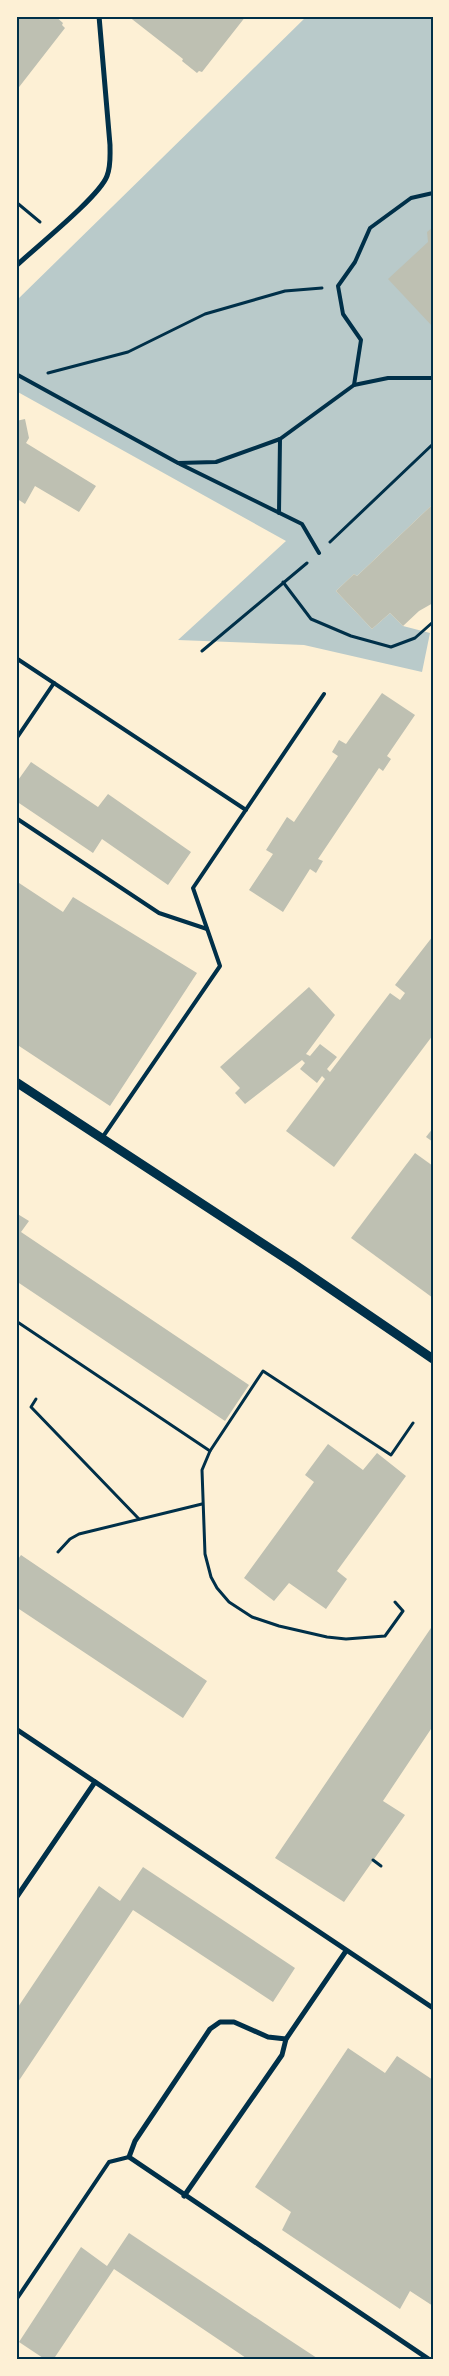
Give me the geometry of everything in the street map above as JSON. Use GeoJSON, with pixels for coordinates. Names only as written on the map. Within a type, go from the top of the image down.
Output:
{"type":"FeatureCollection","features":[{"type":"Feature","properties":{"kind":"street"},"geometry":{"type":"LineString","coordinates":[[16,266],[96,193],[106,178],[110,165],[110,145],[99,16]]}},
{"type":"Feature","properties":{"kind":"street"},"geometry":{"type":"LineString","coordinates":[[16,1082],[294,1264],[433,1359]]}},
{"type":"Feature","properties":{"kind":"street"},"geometry":{"type":"LineString","coordinates":[[16,1729],[433,2008]]}},
{"type":"Feature","properties":{"kind":"street"},"geometry":{"type":"LineString","coordinates":[[16,1898],[94,1782]]}},
{"type":"Feature","properties":{"kind":"street"},"geometry":{"type":"LineString","coordinates":[[184,2196],[282,2055],[286,2039],[346,1951]]}},
{"type":"Feature","properties":{"kind":"street"},"geometry":{"type":"LineString","coordinates":[[286,2039],[268,2037],[234,2022],[220,2022],[210,2029],[135,2141],[129,2156],[184,2196],[430,2360]]}},
{"type":"Feature","properties":{"kind":"lane"},"geometry":{"type":"LineString","coordinates":[[354,385],[361,340],[343,314],[338,286],[355,262],[370,228],[411,198],[433,193]]}},
{"type":"Feature","properties":{"kind":"lane"},"geometry":{"type":"LineString","coordinates":[[16,374],[178,463],[302,524],[319,553]]}},
{"type":"Feature","properties":{"kind":"lane"},"geometry":{"type":"LineString","coordinates":[[178,463],[216,462],[280,439],[354,385],[388,378],[433,378]]}},
{"type":"Feature","properties":{"kind":"lane"},"geometry":{"type":"LineString","coordinates":[[279,513],[280,439]]}},
{"type":"Feature","properties":{"kind":"lane"},"geometry":{"type":"LineString","coordinates":[[16,658],[246,810]]}},
{"type":"Feature","properties":{"kind":"lane"},"geometry":{"type":"LineString","coordinates":[[16,739],[54,683]]}},
{"type":"Feature","properties":{"kind":"lane"},"geometry":{"type":"LineString","coordinates":[[102,1139],[220,966],[193,888],[324,694]]}},
{"type":"Feature","properties":{"kind":"lane"},"geometry":{"type":"LineString","coordinates":[[16,818],[159,913],[207,929]]}},
{"type":"Feature","properties":{"kind":"lane"},"geometry":{"type":"LineString","coordinates":[[16,2300],[109,2162],[129,2156]]}},
{"type":"Feature","properties":{"kind":"path"},"geometry":{"type":"LineString","coordinates":[[16,202],[52,232]]}},
{"type":"Feature","properties":{"kind":"path"},"geometry":{"type":"LineString","coordinates":[[52,372],[128,352],[205,314],[285,291],[338,286]]}},
{"type":"Feature","properties":{"kind":"path"},"geometry":{"type":"LineString","coordinates":[[283,582],[311,618],[351,636],[391,647],[415,638],[433,622]]}},
{"type":"Feature","properties":{"kind":"path"},"geometry":{"type":"LineString","coordinates":[[16,1321],[210,1451]]}},
{"type":"Feature","properties":{"kind":"path"},"geometry":{"type":"LineString","coordinates":[[395,1602],[404,1611],[389,1633],[377,1638],[346,1639],[327,1637],[279,1626],[252,1617],[239,1610],[222,1596],[212,1577],[205,1554],[202,1470],[210,1451],[263,1371],[392,1455],[413,1423]]}},
{"type":"Feature","properties":{"kind":"path"},"geometry":{"type":"LineString","coordinates":[[36,1399],[31,1408],[139,1519]]}},
{"type":"Feature","properties":{"kind":"path"},"geometry":{"type":"LineString","coordinates":[[58,1552],[70,1539],[79,1534],[202,1504]]}},
{"type":"Feature","properties":{"kind":"path"},"geometry":{"type":"LineString","coordinates":[[373,1860],[382,1866]]}},
{"type":"Feature","properties":{"kind":"shaded area"},"geometry":{"type":"Polygon","coordinates":[[[307,16],[433,16],[433,504],[357,576],[354,574],[336,591],[372,629],[390,613],[403,626],[430,633],[422,672],[304,645],[178,640],[286,541],[16,391],[16,301],[307,16]]]}},
{"type":"Feature","properties":{"kind":"building"},"geometry":{"type":"Polygon","coordinates":[[[16,16],[55,16],[63,23],[62,25],[65,28],[16,91],[16,16]]]}},
{"type":"Feature","properties":{"kind":"building"},"geometry":{"type":"Polygon","coordinates":[[[128,16],[246,16],[202,72],[199,71],[197,73],[182,61],[183,59],[128,16]]]}},
{"type":"Feature","properties":{"kind":"building"},"geometry":{"type":"Polygon","coordinates":[[[433,227],[433,327],[388,279],[428,242],[427,232],[433,227]]]}},
{"type":"Feature","properties":{"kind":"building"},"geometry":{"type":"Polygon","coordinates":[[[25,419],[29,438],[26,443],[96,486],[79,512],[35,486],[25,504],[16,498],[16,421],[25,419]]]}},
{"type":"Feature","properties":{"kind":"building"},"geometry":{"type":"Polygon","coordinates":[[[433,504],[433,603],[419,611],[403,626],[390,613],[372,629],[336,591],[354,574],[357,576],[433,504]]]}},
{"type":"Feature","properties":{"kind":"building"},"geometry":{"type":"Polygon","coordinates":[[[382,693],[415,715],[387,756],[391,759],[383,771],[379,768],[318,859],[323,861],[316,873],[310,869],[283,912],[249,890],[273,854],[266,850],[287,817],[294,822],[338,756],[332,752],[339,740],[346,744],[382,693]]]}},
{"type":"Feature","properties":{"kind":"building"},"geometry":{"type":"Polygon","coordinates":[[[31,762],[98,807],[108,794],[191,852],[168,885],[102,839],[93,853],[16,801],[16,783],[31,762]]]}},
{"type":"Feature","properties":{"kind":"building"},"geometry":{"type":"Polygon","coordinates":[[[16,881],[63,912],[73,897],[197,973],[110,1106],[16,1044],[16,881]]]}},
{"type":"Feature","properties":{"kind":"building"},"geometry":{"type":"Polygon","coordinates":[[[433,936],[433,1035],[334,1167],[286,1131],[325,1079],[322,1076],[317,1083],[300,1069],[305,1063],[302,1060],[245,1104],[235,1093],[240,1088],[220,1067],[309,987],[335,1015],[306,1054],[310,1056],[320,1044],[337,1057],[327,1069],[330,1072],[390,993],[400,1000],[405,993],[395,985],[433,936]]]}},
{"type":"Feature","properties":{"kind":"building"},"geometry":{"type":"Polygon","coordinates":[[[433,1128],[433,1142],[426,1137],[433,1128]]]}},
{"type":"Feature","properties":{"kind":"building"},"geometry":{"type":"Polygon","coordinates":[[[415,1153],[433,1166],[433,1298],[351,1238],[415,1153]]]}},
{"type":"Feature","properties":{"kind":"building"},"geometry":{"type":"Polygon","coordinates":[[[16,1213],[29,1221],[21,1232],[249,1385],[225,1421],[16,1281],[16,1213]]]}},
{"type":"Feature","properties":{"kind":"building"},"geometry":{"type":"Polygon","coordinates":[[[328,1444],[363,1470],[377,1453],[406,1476],[337,1571],[347,1579],[326,1609],[289,1583],[274,1601],[244,1578],[314,1482],[305,1475],[328,1444]]]}},
{"type":"Feature","properties":{"kind":"building"},"geometry":{"type":"Polygon","coordinates":[[[21,1555],[207,1681],[183,1718],[16,1607],[18,1596],[16,1595],[16,1562],[21,1555]]]}},
{"type":"Feature","properties":{"kind":"building"},"geometry":{"type":"Polygon","coordinates":[[[433,1625],[433,1726],[383,1801],[405,1815],[344,1902],[275,1858],[433,1625]]]}},
{"type":"Feature","properties":{"kind":"building"},"geometry":{"type":"Polygon","coordinates":[[[143,1867],[295,1968],[273,2002],[133,1910],[16,2085],[16,2010],[99,1886],[120,1901],[143,1867]]]}},
{"type":"Feature","properties":{"kind":"building"},"geometry":{"type":"Polygon","coordinates":[[[348,2048],[385,2073],[397,2056],[433,2080],[433,2306],[410,2291],[400,2309],[282,2230],[291,2212],[255,2187],[348,2048]]]}},
{"type":"Feature","properties":{"kind":"building"},"geometry":{"type":"Polygon","coordinates":[[[129,2233],[320,2360],[249,2360],[114,2269],[53,2360],[46,2360],[19,2342],[81,2247],[107,2266],[129,2233]]]}}]}
